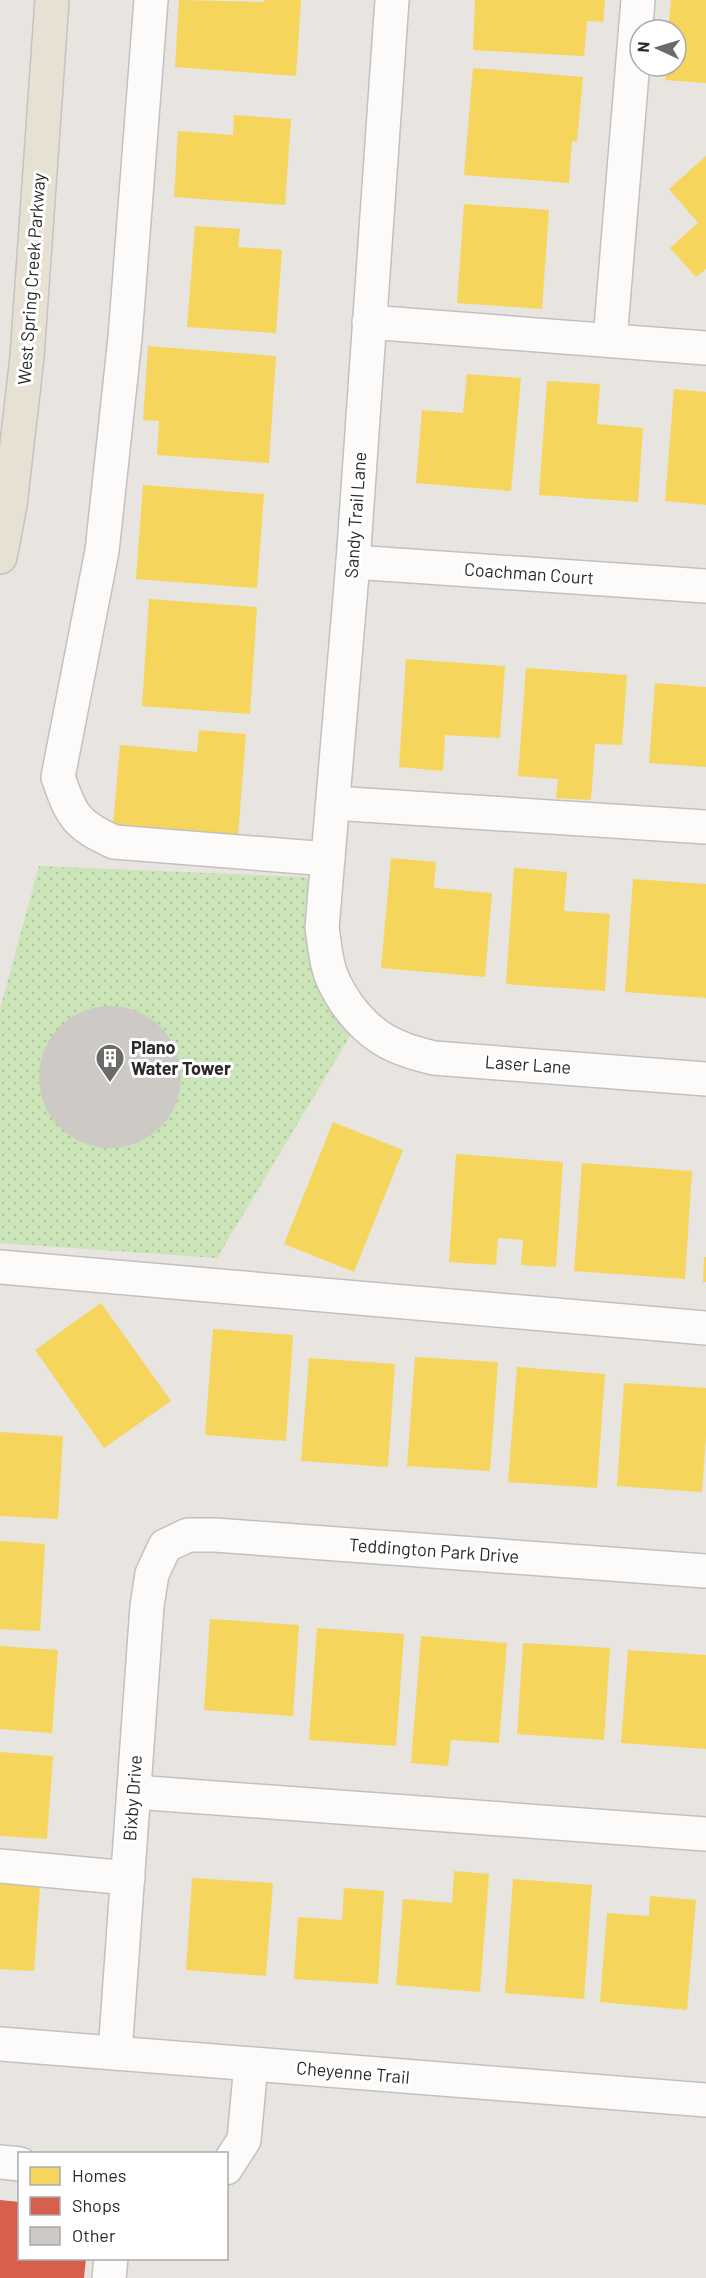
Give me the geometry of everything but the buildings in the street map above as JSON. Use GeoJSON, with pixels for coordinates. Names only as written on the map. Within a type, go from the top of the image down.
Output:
{"type":"FeatureCollection","features":[{"type":"Feature","properties":{"kind":"main road","name":"West Spring Creek Parkway"},"geometry":{"type":"LineString","coordinates":[[0,556],[10,505],[27,357],[52,0]]}},
{"type":"Feature","properties":{"kind":"street"},"geometry":{"type":"LineString","coordinates":[[151,0],[125,338],[102,551],[58,777],[68,807],[89,831],[114,842],[328,860]]}},
{"type":"Feature","properties":{"kind":"street","name":"Sandy Trail Lane"},"geometry":{"type":"LineString","coordinates":[[359,1021],[335,986],[328,964],[322,928],[353,562],[392,0]]}},
{"type":"Feature","properties":{"kind":"street"},"geometry":{"type":"LineString","coordinates":[[610,340],[638,0]]}},
{"type":"Feature","properties":{"kind":"street"},"geometry":{"type":"LineString","coordinates":[[369,322],[706,348]]}},
{"type":"Feature","properties":{"kind":"street","name":"Coachman Court"},"geometry":{"type":"LineString","coordinates":[[353,562],[706,586]]}},
{"type":"Feature","properties":{"kind":"street"},"geometry":{"type":"LineString","coordinates":[[333,803],[706,827]]}},
{"type":"Feature","properties":{"kind":"street","name":"Laser Lane"},"geometry":{"type":"LineString","coordinates":[[359,1021],[384,1042],[408,1052],[434,1058],[706,1079]]}},
{"type":"Feature","properties":{"kind":"street"},"geometry":{"type":"LineString","coordinates":[[0,1267],[706,1328]]}},
{"type":"Feature","properties":{"kind":"street","name":"Teddington Park Drive"},"geometry":{"type":"LineString","coordinates":[[165,1546],[188,1535],[215,1535],[706,1571]]}},
{"type":"Feature","properties":{"kind":"street","name":"Bixby Drive"},"geometry":{"type":"LineString","coordinates":[[115,2054],[147,1606],[152,1574],[165,1546]]}},
{"type":"Feature","properties":{"kind":"street"},"geometry":{"type":"LineString","coordinates":[[134,1792],[706,1834]]}},
{"type":"Feature","properties":{"kind":"street"},"geometry":{"type":"LineString","coordinates":[[0,1866],[128,1878]]}},
{"type":"Feature","properties":{"kind":"street","name":"Cheyenne Trail"},"geometry":{"type":"LineString","coordinates":[[0,2044],[706,2100]]}},
{"type":"Feature","properties":{"kind":"street"},"geometry":{"type":"LineString","coordinates":[[228,2165],[244,2140],[251,2064]]}},
{"type":"Feature","properties":{"kind":"street"},"geometry":{"type":"LineString","coordinates":[[0,2162],[18,2164]]}},
{"type":"Feature","properties":{"kind":"street"},"geometry":{"type":"LineString","coordinates":[[109,2278],[111,2260]]}},
{"type":"Feature","properties":{"kind":"green space"},"geometry":{"type":"Polygon","coordinates":[[[39,866],[327,878],[322,928],[359,1021],[217,1258],[0,1243],[0,1009],[39,866]]]}},
{"type":"Feature","properties":{"kind":"place","name":"Plano Water Tower"},"geometry":{"type":"Point","coordinates":[110,1084]}}]}
